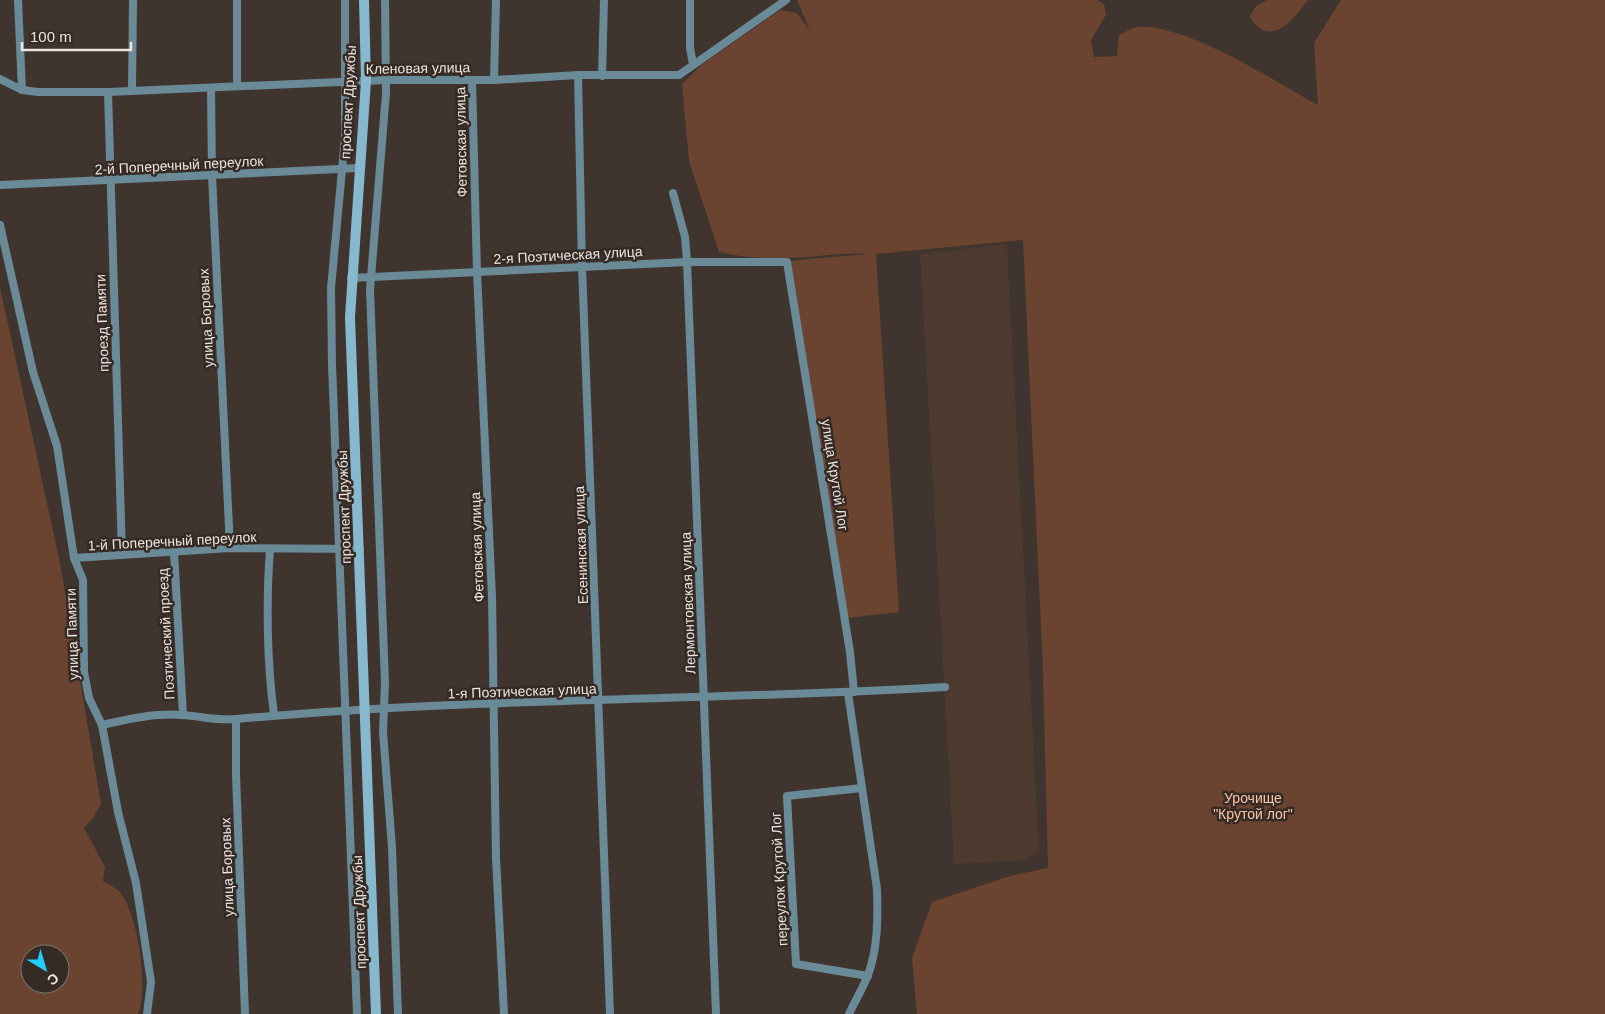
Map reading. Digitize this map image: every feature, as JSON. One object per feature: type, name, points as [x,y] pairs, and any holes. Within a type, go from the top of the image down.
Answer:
[{"type":"main road","name":"проспект Дружбы","points":[[364,0],[366,81],[351,278],[350,317],[376,1014]]},
{"type":"street","points":[[18,0],[22,90]]},
{"type":"street","points":[[132,90],[133,0]]},
{"type":"street","points":[[237,0],[237,86]]},
{"type":"street","points":[[345,0],[346,82],[343,169],[331,288],[332,364],[357,1014]]},
{"type":"street","points":[[385,0],[386,80],[371,277],[385,672],[383,732],[392,847],[398,1014]]},
{"type":"street","points":[[494,80],[496,0]]},
{"type":"street","points":[[602,76],[604,0]]},
{"type":"street","points":[[690,0],[690,48],[693,64]]},
{"type":"street","name":"Кленовая улица","points":[[0,80],[22,90],[38,92],[108,92],[386,80],[494,80],[578,76],[679,75],[693,64],[715,52],[786,0]]},
{"type":"street","name":"Есенинская улица","points":[[578,76],[582,266],[610,1014]]},
{"type":"street","name":"Фетовская улица","points":[[472,80],[477,272],[491,587],[496,858],[504,1014]]},
{"type":"street","name":"улица Боровых","points":[[211,88],[212,176],[230,548]]},
{"type":"street","name":"проезд Памяти","points":[[108,92],[122,554]]},
{"type":"street","name":"2-й Поперечный переулок","points":[[0,185],[359,168]]},
{"type":"street","name":"Лермонтовская улица","points":[[673,193],[685,237],[687,262],[716,1014]]},
{"type":"street","name":"улица Памяти","points":[[0,225],[32,372],[57,446],[74,558],[83,580],[84,672],[89,698],[102,725],[118,812],[136,883],[146,936],[151,982],[147,1014]]},
{"type":"street","name":"2-я Поэтическая улица","points":[[351,278],[687,262],[787,262]]},
{"type":"street","name":"улица Крутой Лог","points":[[787,262],[848,643],[851,692],[862,788],[877,889],[878,912],[873,958],[868,976],[849,1014]]},
{"type":"street","name":"1-й Поперечный переулок","points":[[74,558],[230,548],[270,550],[360,549]]},
{"type":"street","name":"1-й Поперечный переулок","points":[[270,550],[268,574],[271,693],[274,714]]},
{"type":"street","name":"Поэтический проезд","points":[[174,551],[183,715]]},
{"type":"street","name":"1-я Поэтическая улица","points":[[102,725],[161,715],[183,715],[212,720],[274,714],[366,709],[945,687]]},
{"type":"street","name":"улица Боровых","points":[[236,719],[236,775],[244,1014]]},
{"type":"street","name":"переулок Крутой Лог","points":[[862,788],[787,796],[796,964],[868,976]]},
{"type":"shaded area","points":[[1007,244],[1039,851],[1027,860],[954,864],[920,254]]},
{"type":"green space","name":"Урочище \"Крутой лог\"","points":[[797,0],[1097,0],[1104,4],[1106,15],[1091,40],[1094,57],[1117,56],[1119,35],[1130,29],[1137,27],[1157,28],[1180,34],[1204,44],[1254,69],[1318,105],[1314,43],[1341,0],[1605,0],[1605,1014],[917,1014],[912,958],[932,902],[1010,876],[1048,868],[1043,670],[1023,240],[876,254],[899,612],[847,618],[788,261],[867,254],[768,258],[719,252],[689,161],[682,84],[704,63],[780,10],[797,13],[810,31]]},
{"type":"green space","points":[[1268,0],[1308,0],[1296,15],[1281,28],[1266,31],[1258,27],[1250,17],[1257,6]]},
{"type":"green space","points":[[0,287],[60,563],[101,804],[93,818],[84,828],[105,867],[103,881],[119,891],[132,916],[142,969],[141,1002],[138,1014],[0,1014]]}]
